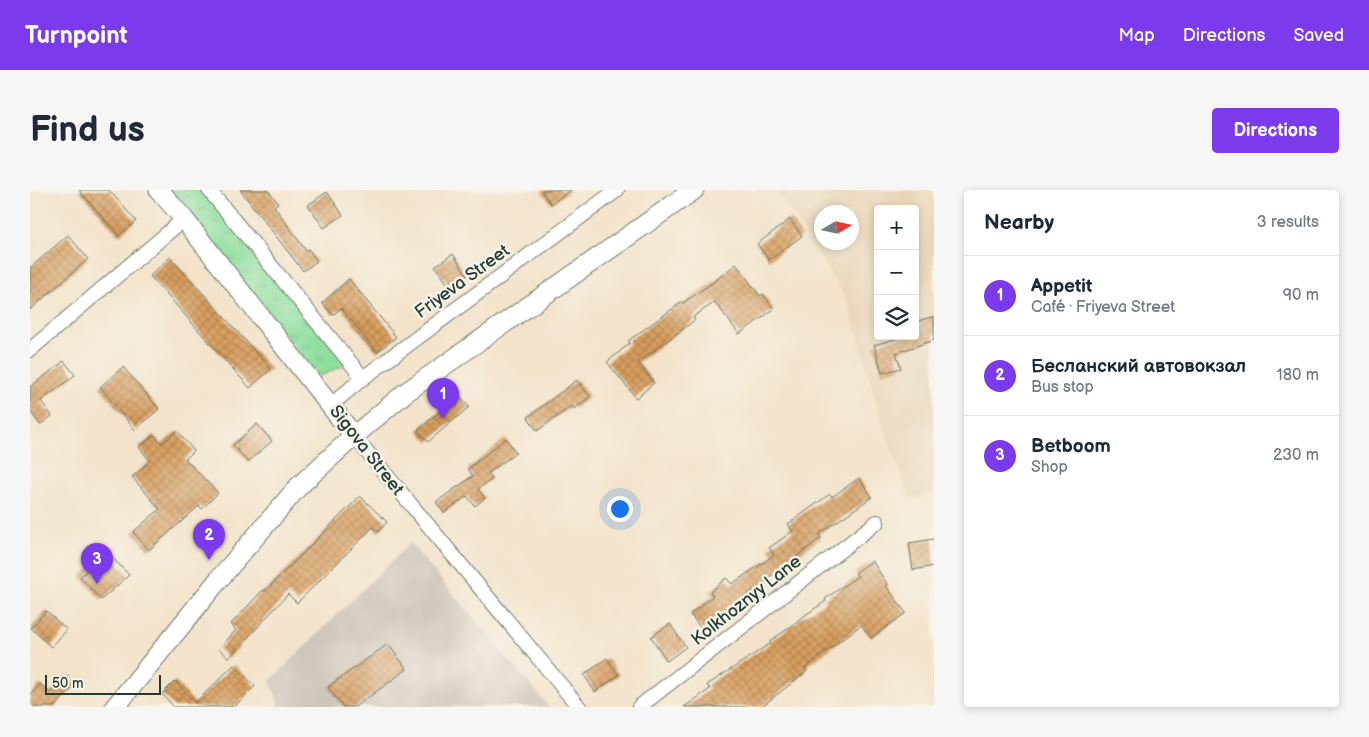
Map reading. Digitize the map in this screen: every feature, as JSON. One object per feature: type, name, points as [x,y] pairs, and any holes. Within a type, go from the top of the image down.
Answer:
[{"type":"main road","name":"Sigova Street","points":[[159,190],[331,404],[354,436]]},
{"type":"main road","points":[[114,707],[220,578],[298,488],[354,436],[405,393],[694,190]]},
{"type":"street","points":[[209,190],[364,378]]},
{"type":"street","name":"Friyeva Street","points":[[331,404],[617,190]]},
{"type":"street","points":[[30,350],[184,219]]},
{"type":"street","name":"Sigova Street","points":[[354,436],[579,707]]},
{"type":"street","name":"Kolkhoznyy Lane","points":[[639,707],[876,522]]},
{"type":"shaded area","points":[[777,190],[934,190],[934,493],[910,499],[881,419],[849,303],[815,250],[859,250],[859,205],[814,205],[814,248]]},
{"type":"shaded area","points":[[410,543],[549,707],[280,707],[270,681]]},
{"type":"green space","points":[[163,190],[203,190],[347,364],[320,376]]},
{"type":"building","points":[[79,190],[109,190],[136,221],[119,236]]},
{"type":"building","points":[[240,190],[268,190],[278,203],[274,206],[306,251],[308,249],[317,261],[303,271]]},
{"type":"building","points":[[541,190],[571,190],[551,204]]},
{"type":"building","points":[[327,192],[343,215],[324,228],[308,205]]},
{"type":"building","points":[[790,219],[802,236],[769,260],[757,244]]},
{"type":"building","points":[[68,235],[88,259],[30,310],[30,268]]},
{"type":"building","points":[[453,254],[467,275],[450,287],[435,266]]},
{"type":"building","points":[[170,257],[271,369],[250,388],[150,276]]},
{"type":"building","points":[[736,264],[760,296],[763,294],[774,309],[739,334],[715,302],[693,317],[695,320],[638,362],[654,383],[636,398],[607,362],[630,343],[628,341],[712,283]]},
{"type":"building","points":[[349,279],[396,337],[377,352],[341,308],[333,315],[322,303]]},
{"type":"building","points":[[934,316],[934,340],[896,353],[901,368],[882,373],[874,345],[892,340],[919,340],[919,321]]},
{"type":"building","points":[[64,361],[75,375],[41,401],[52,416],[40,425],[30,411],[30,387]]},
{"type":"building","points":[[123,367],[159,409],[135,430],[100,387]]},
{"type":"building","points":[[577,380],[590,397],[574,409],[572,406],[537,431],[528,417]]},
{"type":"building","points":[[459,395],[469,407],[428,442],[418,430]]},
{"type":"building","points":[[257,424],[272,441],[248,462],[233,445]]},
{"type":"building","points":[[177,431],[194,451],[185,459],[218,493],[202,509],[199,506],[149,550],[133,532],[160,509],[132,477],[150,461],[139,447],[154,435],[162,444]]},
{"type":"building","points":[[506,438],[516,453],[488,473],[492,479],[478,489],[485,498],[475,506],[467,496],[444,513],[436,502],[473,476],[468,469]]},
{"type":"building","points":[[859,478],[872,497],[819,534],[821,538],[769,577],[770,579],[743,598],[703,631],[690,614],[713,596],[710,592],[726,578],[732,584],[774,555],[769,548],[793,531],[788,524],[830,494],[832,497]]},
{"type":"building","points":[[360,496],[387,522],[378,532],[373,527],[297,603],[288,594],[229,658],[219,649],[236,630],[231,624],[263,590],[265,591]]},
{"type":"building","points":[[934,539],[934,566],[913,570],[909,543]]},
{"type":"building","points":[[107,552],[129,575],[101,600],[80,577]]},
{"type":"building","points":[[872,561],[888,585],[886,586],[906,613],[871,638],[861,625],[805,668],[807,671],[761,707],[684,707],[710,689],[707,685],[771,643],[770,641],[826,601],[825,599],[858,576],[855,573]]},
{"type":"building","points":[[46,611],[67,630],[51,647],[31,628]]},
{"type":"building","points":[[670,624],[686,647],[667,661],[651,637]]},
{"type":"building","points":[[388,644],[407,669],[355,707],[343,707],[328,687]]},
{"type":"building","points":[[607,658],[619,675],[595,692],[584,675]]},
{"type":"building","points":[[234,665],[255,686],[234,707],[174,707],[162,694],[175,681],[195,703]]},
{"type":"building","points":[[68,675],[77,684],[54,707],[30,707],[30,695],[40,684],[50,693]]},
{"type":"place","name":"Appetit","points":[[443,419]]},
{"type":"place","name":"Бесланский автовокзал","points":[[209,560]]},
{"type":"place","name":"Betboom","points":[[97,584]]}]
